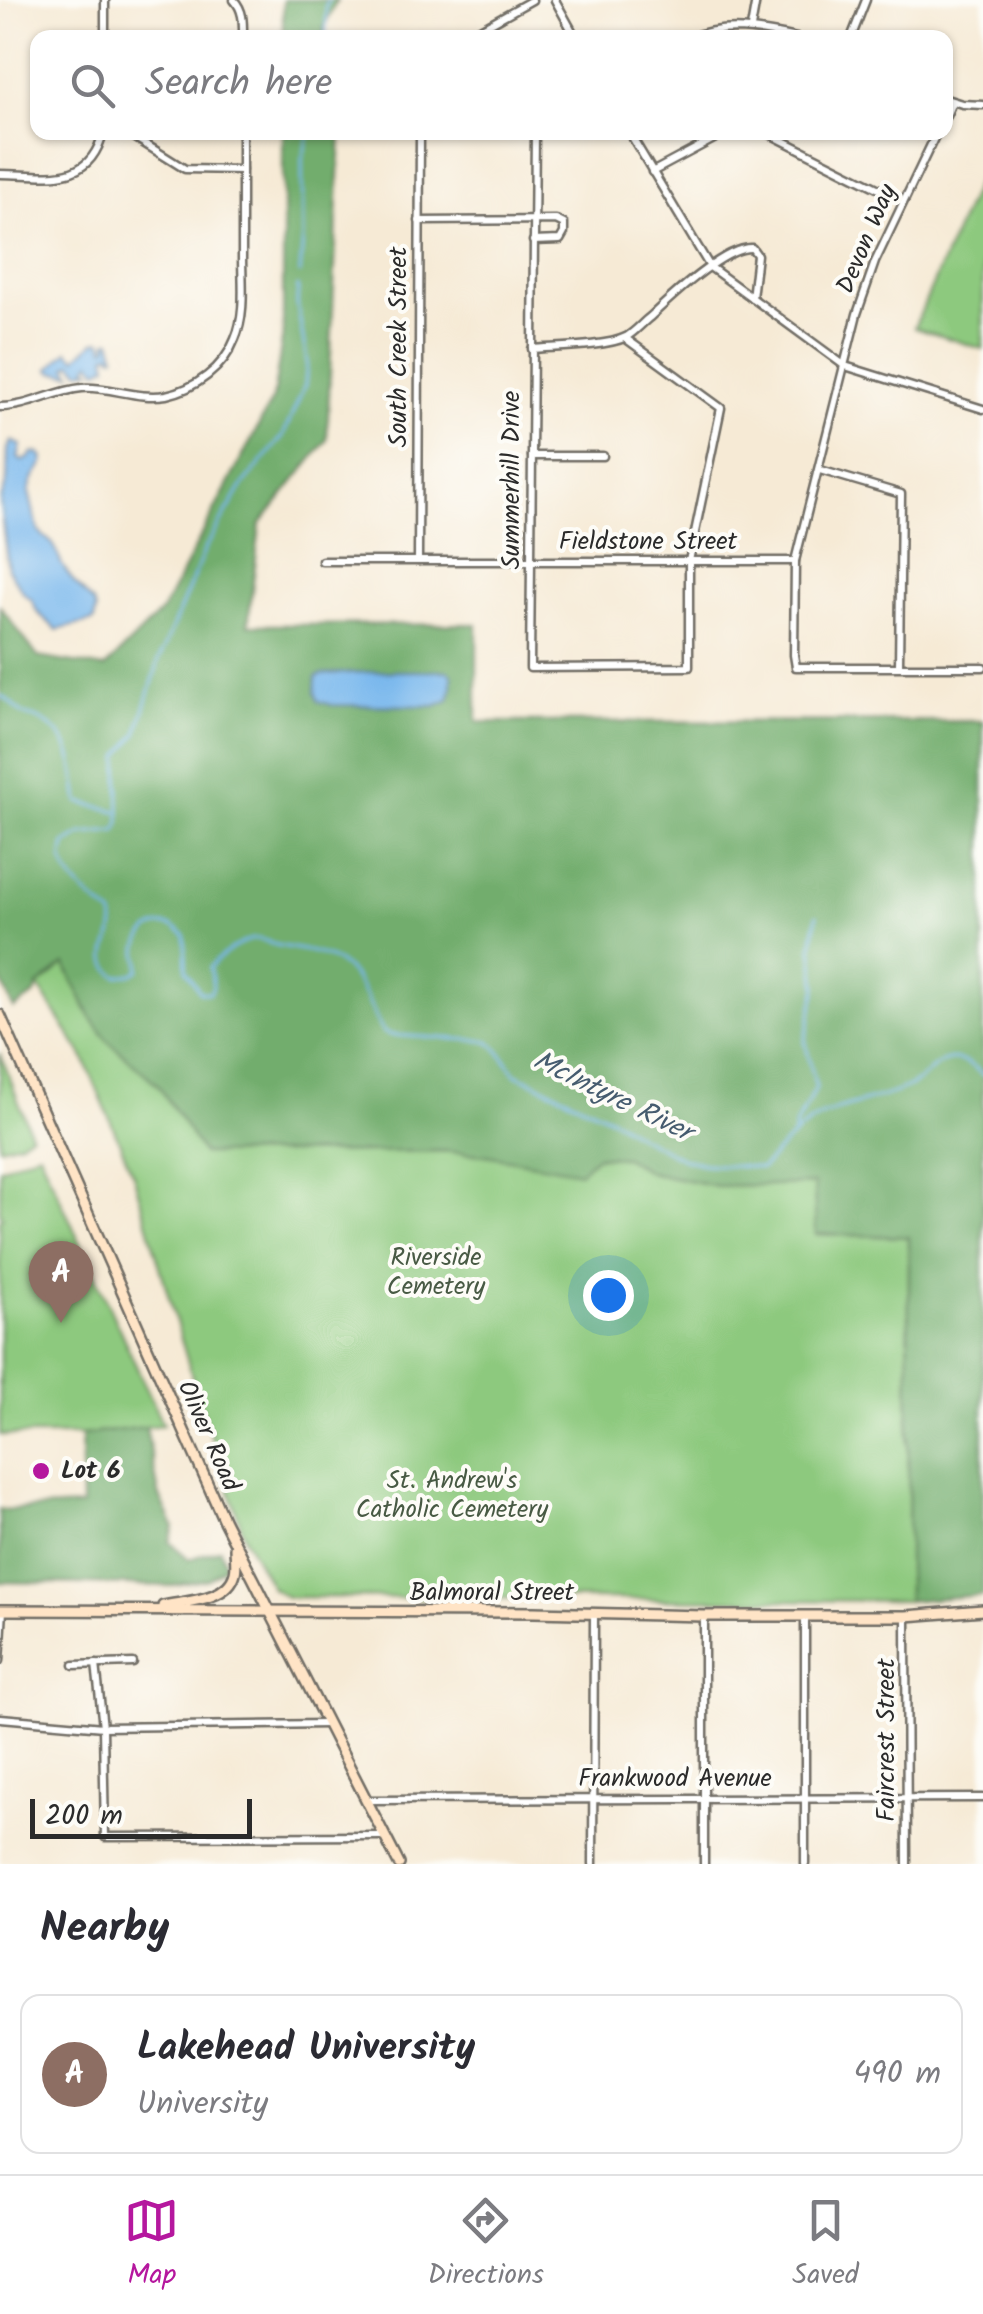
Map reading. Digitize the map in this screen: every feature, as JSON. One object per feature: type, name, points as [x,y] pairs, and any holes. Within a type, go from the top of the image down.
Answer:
[{"type":"main road","name":"Oliver Road","points":[[0,1015],[235,1545],[399,1864]]},
{"type":"main road","points":[[146,1610],[215,1595],[224,1589],[236,1572],[235,1545]]},
{"type":"main road","name":"Balmoral Street","points":[[2,1610],[704,1616],[906,1616],[983,1610]]},
{"type":"street","points":[[105,0],[105,30]]},
{"type":"street","points":[[234,0],[241,10],[243,30]]},
{"type":"street","points":[[478,30],[532,0]]},
{"type":"street","points":[[556,0],[572,30]]},
{"type":"street","points":[[751,28],[756,0]]},
{"type":"street","points":[[854,30],[866,0]]},
{"type":"street","points":[[726,30],[760,30]]},
{"type":"street","points":[[953,101],[983,105]]},
{"type":"street","points":[[0,174],[79,172],[94,156],[100,140]]},
{"type":"street","points":[[139,140],[185,169],[242,170]]},
{"type":"street","points":[[0,408],[25,405],[78,388],[167,394],[197,383],[220,363],[234,344],[242,312],[242,140]]},
{"type":"street","name":"South Creek Street","points":[[418,561],[420,140]]},
{"type":"street","name":"Summerhill Drive","points":[[535,140],[530,668],[689,667],[689,562]]},
{"type":"street","points":[[634,140],[710,266],[845,366],[983,409]]},
{"type":"street","points":[[652,172],[712,140]]},
{"type":"street","points":[[782,140],[903,201]]},
{"type":"street","name":"Devon Way","points":[[900,666],[796,666],[795,561],[857,314],[874,262],[933,140]]},
{"type":"street","points":[[419,221],[562,222],[560,240],[533,241]]},
{"type":"street","points":[[532,349],[625,338],[710,266],[744,248],[756,252],[752,298]]},
{"type":"street","points":[[625,338],[721,408],[689,562]]},
{"type":"street","points":[[532,456],[603,456]]},
{"type":"street","points":[[820,470],[901,494],[900,666],[983,666]]},
{"type":"street","name":"Fieldstone Street","points":[[322,562],[795,561]]},
{"type":"street","points":[[0,1661],[2,1610]]},
{"type":"street","points":[[594,1613],[594,1864]]},
{"type":"street","points":[[805,1615],[805,1864]]},
{"type":"street","points":[[704,1616],[704,1864]]},
{"type":"street","name":"Faircrest Street","points":[[906,1616],[907,1864]]},
{"type":"street","points":[[74,1664],[133,1663]]},
{"type":"street","points":[[96,1664],[103,1726],[105,1837],[386,1836]]},
{"type":"street","points":[[1,1718],[103,1726],[327,1724]]},
{"type":"street","name":"Frankwood Avenue","points":[[367,1800],[983,1798]]},
{"type":"green space","points":[[283,0],[337,0],[324,30],[283,30]]},
{"type":"green space","points":[[283,140],[341,140],[327,440],[260,525],[248,625],[477,624],[477,722],[983,721],[983,1595],[908,1601],[909,1237],[816,1234],[814,1184],[717,1186],[649,1172],[625,1157],[597,1156],[580,1172],[443,1151],[203,1154],[159,1086],[108,1041],[90,1016],[65,964],[38,986],[35,995],[13,1009],[0,977],[0,606],[38,657],[105,668],[162,611],[273,398],[283,333]]},
{"type":"green space","points":[[983,168],[983,349],[914,328]]},
{"type":"green space","name":"Riverside Cemetery","points":[[64,963],[90,1016],[108,1041],[159,1086],[203,1154],[443,1151],[625,1157],[649,1172],[717,1186],[815,1184],[816,1234],[909,1237],[908,1601],[287,1597],[272,1588],[246,1541],[197,1394],[133,1174],[83,1056],[38,986]]},
{"type":"green space","points":[[0,1053],[31,1134],[20,1142],[0,1147]]},
{"type":"green space","points":[[39,1152],[163,1425],[81,1435],[0,1435],[0,1168]]},
{"type":"green space","points":[[146,1427],[159,1494],[174,1527],[170,1542],[189,1559],[220,1549],[226,1566],[209,1579],[170,1586],[0,1582],[0,1510],[82,1506],[81,1435]]},
{"type":"water","points":[[101,340],[105,348],[111,340],[116,356],[106,355],[108,365],[99,370],[91,362],[87,367],[91,370],[80,371],[72,363],[67,367],[72,374],[49,369],[68,351],[76,358]]},
{"type":"water","points":[[11,441],[21,445],[18,458],[22,461],[32,453],[43,458],[29,492],[39,532],[53,544],[62,565],[94,604],[94,621],[57,630],[37,612],[8,569],[0,502],[7,481]]},
{"type":"water","points":[[448,671],[452,674],[449,700],[435,706],[332,705],[318,701],[315,692],[316,677],[323,674]]},
{"type":"waterway","points":[[326,30],[329,0]]},
{"type":"waterway","points":[[300,273],[302,159],[308,140]]},
{"type":"waterway","name":"McIntyre River","points":[[298,286],[307,362],[305,385],[283,436],[241,488],[205,549],[159,660],[137,734],[119,757],[120,822],[116,831],[82,834],[65,844],[63,860],[70,876],[113,916],[113,933],[106,955],[110,969],[117,976],[139,970],[141,940],[150,930],[163,925],[185,935],[186,970],[200,992],[210,993],[213,987],[210,967],[249,940],[324,955],[353,975],[383,1032],[489,1041],[516,1074],[613,1119],[681,1158],[703,1164],[762,1168],[818,1117],[900,1090],[948,1060],[963,1061],[983,1075]]},
{"type":"waterway","name":"McIntyre River","points":[[0,696],[60,735],[70,754],[79,802],[117,811]]},
{"type":"waterway","points":[[794,1134],[816,1088],[805,1041],[817,987],[812,948],[817,915]]},
{"type":"place","name":"Lakehead University","points":[[61,1323]]},
{"type":"place","name":"Lot 6","points":[[41,1471]]},
{"type":"park label","name":"St. Andrew's Catholic Cemetery","points":[[452,1496]]}]
